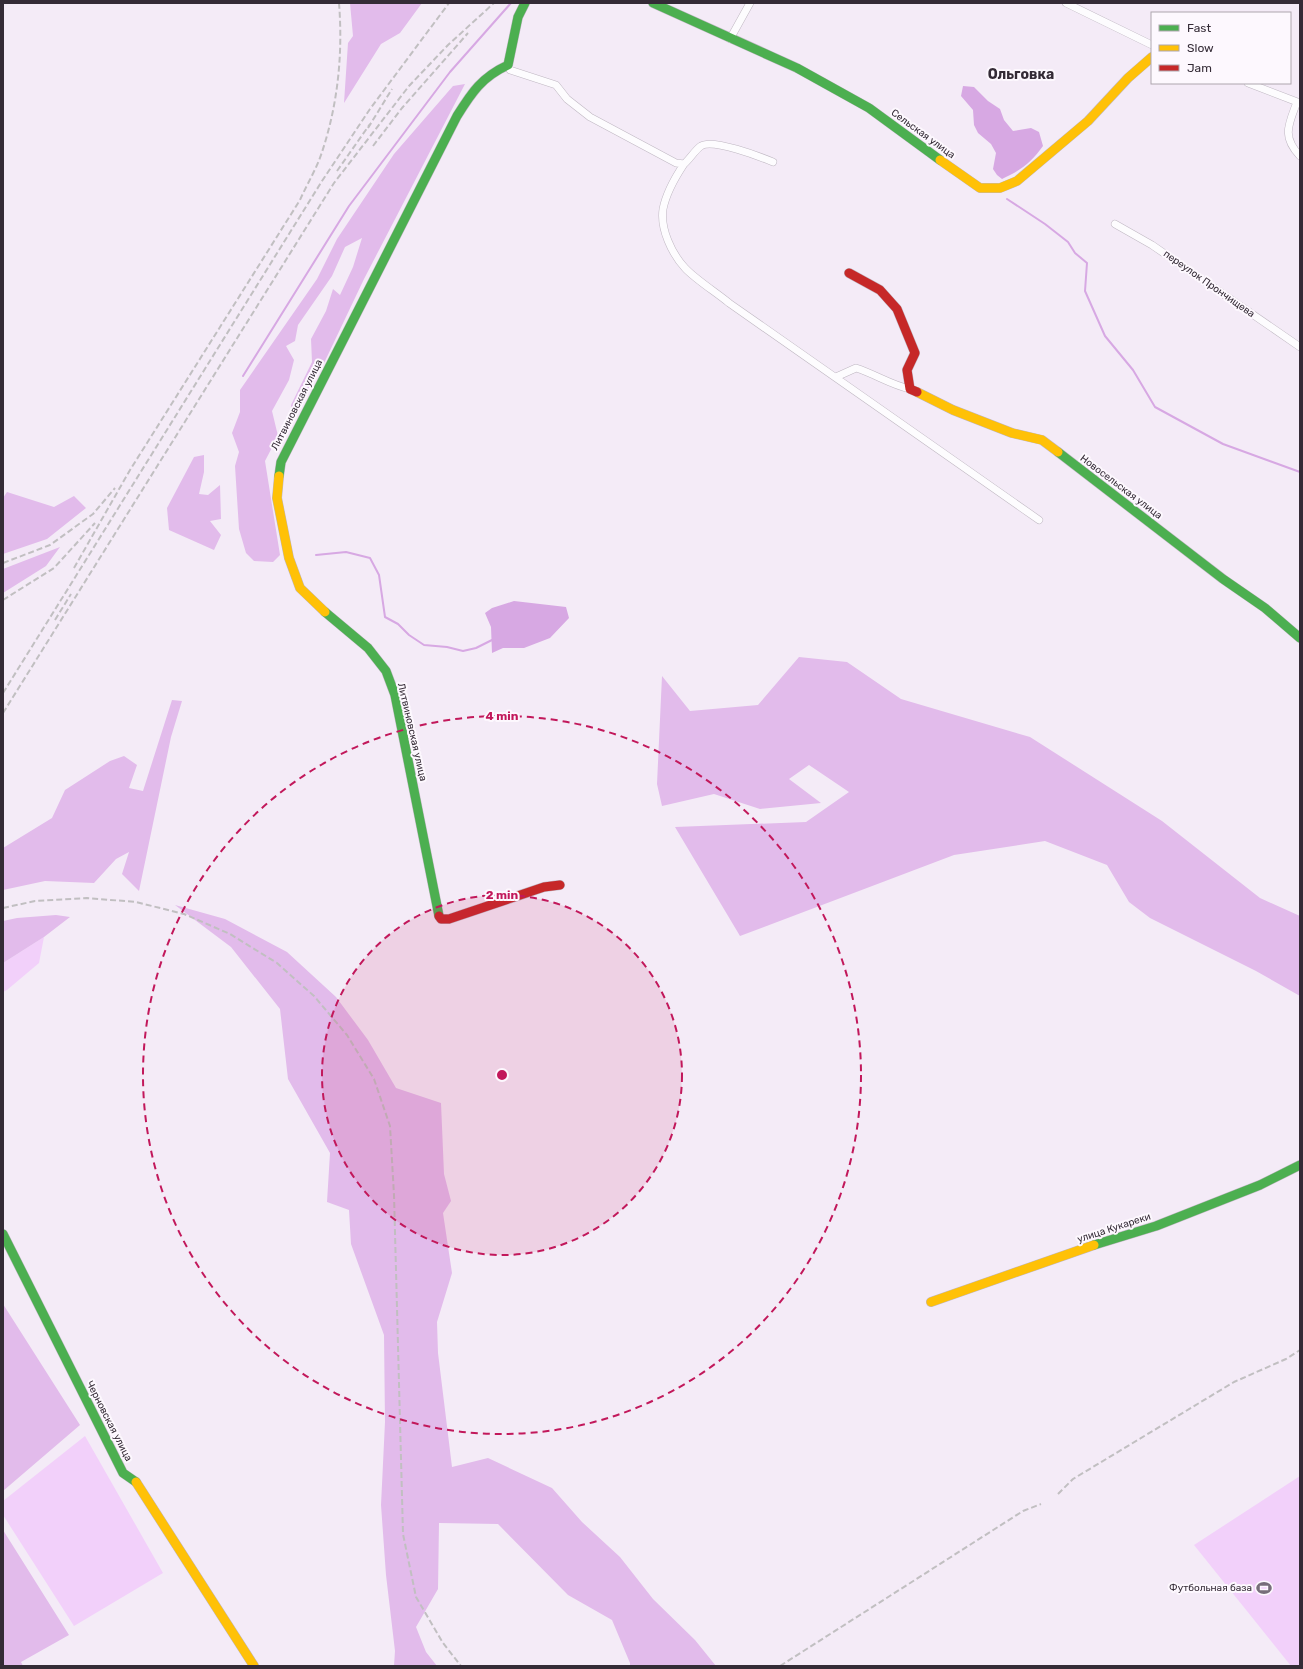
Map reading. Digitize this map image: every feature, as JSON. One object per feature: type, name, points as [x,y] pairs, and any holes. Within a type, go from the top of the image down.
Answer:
[{"type":"street","points":[[525,3],[518,17],[508,65],[510,70],[556,85],[567,99],[590,117],[676,162],[684,164]]},
{"type":"street","name":"Сельская улица","points":[[653,3],[730,40],[797,68],[869,108],[980,188],[1000,188],[1017,181],[1088,121],[1128,78],[1151,58]]},
{"type":"street","points":[[730,40],[750,3]]},
{"type":"street","points":[[1066,3],[1151,45]]},
{"type":"street","name":"Литвиновская улица","points":[[508,65],[492,72],[476,86],[457,116],[281,462],[277,498],[289,558],[300,588],[321,609],[368,648],[386,671],[395,695],[438,914],[441,919],[449,919],[544,887],[560,885]]},
{"type":"street","points":[[1251,84],[1298,102],[1288,127],[1288,138],[1300,156]]},
{"type":"street","points":[[773,162],[749,152],[708,143],[701,145],[684,164],[675,178],[663,209],[663,223],[670,247],[686,269],[729,303],[1039,520]]},
{"type":"street","name":"переулок Прончищева","points":[[1115,224],[1158,249],[1300,347]]},
{"type":"street","points":[[849,273],[880,290],[897,310],[915,353],[907,370],[910,389]]},
{"type":"street","name":"Новосельская улица","points":[[836,378],[856,368],[873,374],[897,386],[910,389],[952,410],[982,422],[1012,433],[1042,440],[1223,579],[1265,608],[1300,638]]},
{"type":"street","name":"улица Кукареки","points":[[931,1302],[1118,1237],[1156,1226],[1260,1185],[1300,1165]]},
{"type":"street","name":"Черновская улица","points":[[3,1234],[123,1473],[137,1483],[254,1666]]},
{"type":"shaded area","points":[[350,3],[422,3],[400,33],[381,44],[344,103],[348,43],[353,36]]},
{"type":"shaded area","points":[[465,84],[364,279],[325,361],[291,418],[291,405],[312,362],[311,339],[326,311],[333,289],[340,295],[353,267],[362,238],[345,247],[332,276],[298,325],[295,341],[286,346],[294,360],[289,380],[272,411],[278,436],[265,461],[280,555],[273,562],[254,561],[246,553],[239,529],[235,466],[239,452],[232,433],[240,412],[240,390],[317,279],[337,239],[394,154],[453,86]]},
{"type":"shaded area","points":[[963,86],[974,87],[988,101],[1000,109],[1004,120],[1013,131],[1031,128],[1039,132],[1043,146],[1025,166],[1002,179],[997,175],[993,169],[996,153],[991,144],[978,133],[974,125],[973,110],[961,96]]},
{"type":"shaded area","points":[[204,455],[204,472],[199,494],[208,495],[220,485],[221,519],[210,521],[221,535],[214,550],[169,530],[167,508],[194,457]]},
{"type":"shaded area","points":[[7,492],[54,507],[74,496],[86,508],[47,539],[3,554],[3,498]]},
{"type":"shaded area","points":[[60,547],[46,566],[3,593],[3,569]]},
{"type":"shaded area","points":[[514,601],[566,607],[569,618],[550,638],[524,648],[503,648],[492,653],[491,627],[485,613],[492,608]]},
{"type":"shaded area","points":[[799,657],[847,662],[901,699],[1030,737],[1162,821],[1260,898],[1300,916],[1300,996],[1256,971],[1150,918],[1129,902],[1107,865],[1045,841],[954,855],[740,936],[675,827],[806,822],[849,792],[809,765],[789,779],[821,803],[760,809],[714,794],[662,806],[657,784],[662,676],[690,711],[758,705]]},
{"type":"shaded area","points":[[172,700],[182,701],[171,737],[139,891],[122,874],[129,852],[116,859],[94,883],[45,881],[3,890],[3,848],[52,818],[65,790],[110,761],[124,756],[137,765],[129,788],[143,791]]},
{"type":"shaded area","points":[[175,905],[225,919],[287,952],[336,997],[368,1040],[396,1088],[441,1103],[444,1174],[451,1201],[443,1213],[452,1273],[437,1322],[438,1353],[452,1467],[488,1458],[552,1488],[582,1522],[620,1557],[653,1599],[695,1640],[716,1666],[630,1666],[612,1620],[568,1595],[498,1524],[439,1523],[438,1589],[416,1627],[426,1652],[437,1666],[394,1666],[395,1651],[386,1575],[381,1505],[385,1422],[384,1335],[351,1244],[349,1210],[327,1202],[330,1153],[288,1079],[280,1009],[231,947]]},
{"type":"shaded area","points":[[56,915],[70,917],[44,937],[3,963],[3,921],[17,918]]},
{"type":"shaded area","points":[[44,937],[39,963],[3,992],[3,963]]},
{"type":"shaded area","points":[[3,1304],[80,1425],[3,1491]]},
{"type":"shaded area","points":[[85,1436],[163,1573],[74,1626],[3,1515],[3,1501]]},
{"type":"shaded area","name":"Футбольная база","points":[[1300,1476],[1300,1666],[1291,1666],[1194,1545]]},
{"type":"shaded area","points":[[3,1530],[69,1635],[21,1662],[23,1666],[3,1666]]},
{"type":"waterway","points":[[243,376],[349,206],[450,72],[511,3]]},
{"type":"waterway","points":[[1007,199],[1045,224],[1068,242],[1075,253],[1087,263],[1085,291],[1105,336],[1133,370],[1155,407],[1223,444],[1300,472]]},
{"type":"waterway","points":[[316,555],[346,552],[370,558],[379,575],[385,617],[398,624],[409,635],[424,645],[447,647],[463,651],[476,648],[492,640]]},
{"type":"railway","points":[[74,568],[130,470],[300,200],[315,170],[332,116],[338,78],[340,59],[339,3]]},
{"type":"railway","points":[[3,693],[322,181],[370,109],[449,3]]},
{"type":"railway","points":[[3,713],[334,183],[409,86],[448,45],[494,3]]},
{"type":"railway","points":[[373,146],[402,108],[468,33]]},
{"type":"railway","points":[[368,128],[392,89]]},
{"type":"railway","points":[[337,171],[370,124]]},
{"type":"railway","points":[[3,563],[50,545],[93,514],[115,488]]},
{"type":"railway","points":[[3,600],[54,568],[95,523]]},
{"type":"railway","points":[[55,620],[71,594]]},
{"type":"railway","points":[[3,908],[35,901],[87,898],[136,902],[184,914],[230,934],[277,963],[314,996],[347,1035],[374,1079],[390,1126],[394,1195],[403,1534],[416,1597],[443,1643],[461,1666]]},
{"type":"railway","points":[[1058,1494],[1073,1479],[1234,1382],[1286,1359],[1300,1350]]},
{"type":"railway","points":[[780,1666],[1023,1511],[1041,1504]]},
{"type":"traffic: fast","points":[[279,476],[281,462],[457,116],[478,86],[491,75],[508,65],[518,17],[525,3]]},
{"type":"traffic: fast","points":[[653,3],[797,68],[869,108],[940,160]]},
{"type":"traffic: fast","points":[[1058,452],[1223,579],[1265,608],[1300,638]]},
{"type":"traffic: fast","points":[[325,612],[368,648],[386,671],[395,695],[439,916]]},
{"type":"traffic: fast","points":[[1094,1245],[1156,1226],[1260,1185],[1300,1165]]},
{"type":"traffic: fast","points":[[3,1234],[123,1473],[136,1482]]},
{"type":"traffic: slow","points":[[940,160],[980,188],[1000,188],[1017,181],[1088,121],[1128,78],[1151,58]]},
{"type":"traffic: slow","points":[[917,392],[953,410],[1012,433],[1042,440],[1058,452]]},
{"type":"traffic: slow","points":[[279,476],[277,498],[289,558],[300,588],[325,612]]},
{"type":"traffic: slow","points":[[931,1302],[1094,1245]]},
{"type":"traffic: slow","points":[[136,1482],[254,1666]]},
{"type":"traffic: jam","points":[[849,273],[880,290],[897,309],[915,353],[907,370],[910,389],[917,392]]},
{"type":"traffic: jam","points":[[439,916],[441,919],[449,919],[544,887],[560,885]]},
{"type":"place","name":"Футбольная база","points":[[1264,1588]]},
{"type":"district","name":"Ольговка","points":[[1021,74]]}]
